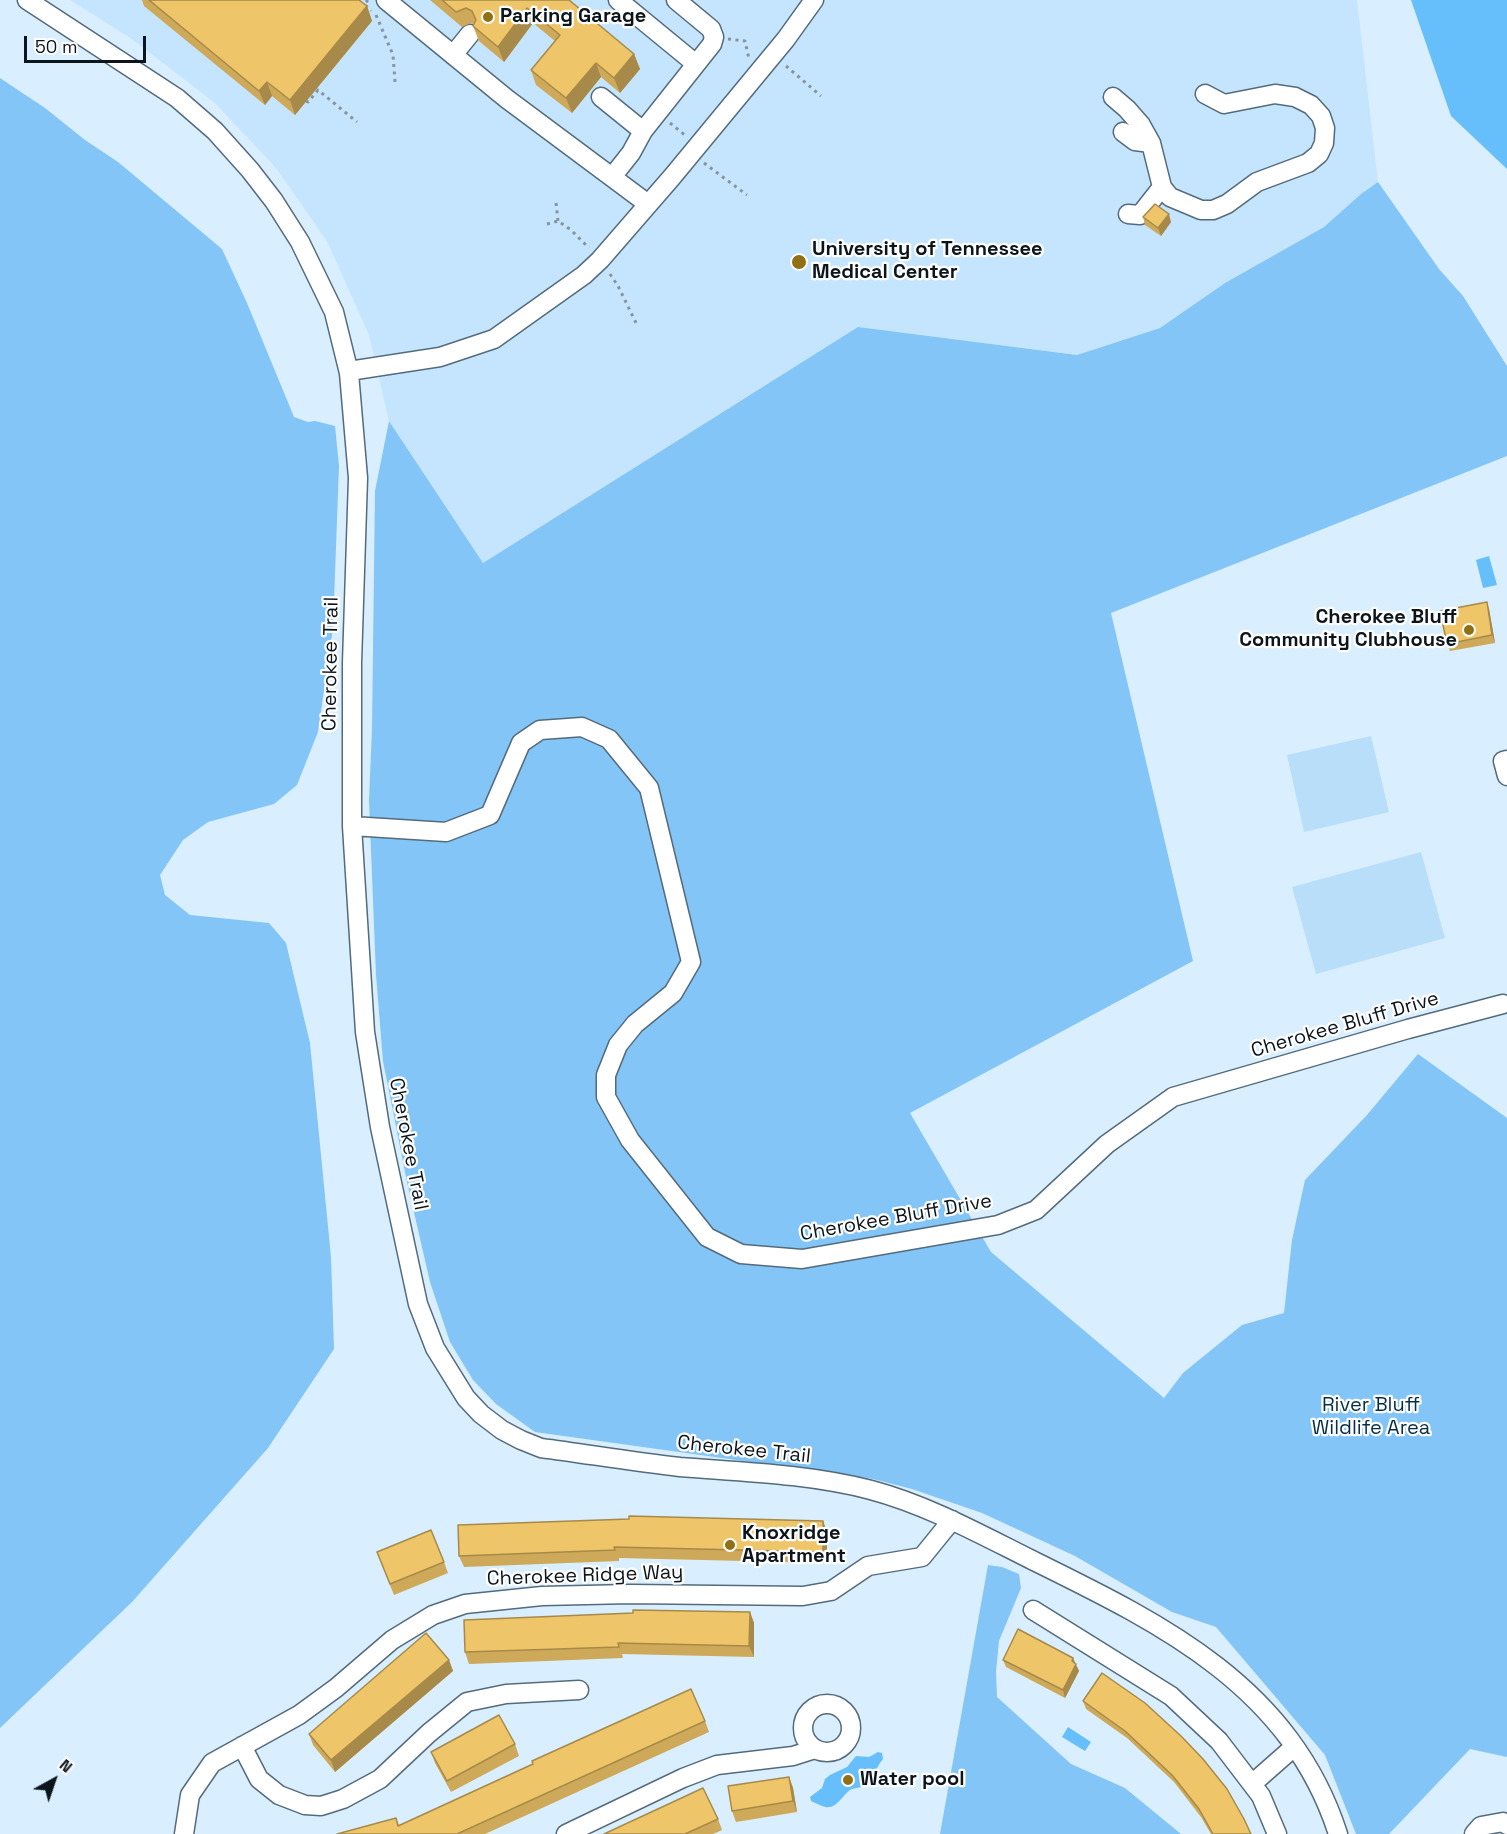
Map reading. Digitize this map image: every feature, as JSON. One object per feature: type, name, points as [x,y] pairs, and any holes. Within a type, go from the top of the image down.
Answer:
[{"type":"street","name":"Cherokee Trail","points":[[27,0],[177,98],[215,131],[274,201],[300,242],[334,312],[349,371],[358,478],[352,663],[352,826],[365,1032],[380,1127],[418,1304],[435,1348],[466,1398],[481,1414],[502,1430],[541,1448],[676,1466],[823,1480],[870,1490],[916,1504],[952,1520],[1126,1608],[1186,1643],[1219,1666],[1268,1713],[1294,1746],[1315,1778],[1331,1812],[1338,1834]]},
{"type":"street","points":[[387,0],[507,99],[648,204]]},
{"type":"street","points":[[618,0],[696,64]]},
{"type":"street","points":[[608,174],[621,148],[643,131],[712,44],[714,37],[711,29],[676,0]]},
{"type":"street","points":[[349,371],[440,357],[494,339],[584,275],[600,260],[648,204],[786,39],[814,0]]},
{"type":"street","points":[[453,55],[470,34]]},
{"type":"street","points":[[1113,97],[1141,125],[1150,143],[1162,187],[1170,197],[1201,210],[1213,210],[1227,204],[1257,182],[1308,163],[1319,154],[1324,143],[1325,128],[1321,116],[1311,105],[1295,97],[1275,94],[1224,104],[1205,94]]},
{"type":"street","points":[[601,97],[643,131]]},
{"type":"street","points":[[1123,132],[1135,141],[1150,143]]},
{"type":"street","points":[[1128,214],[1140,215],[1162,187]]},
{"type":"street","name":"Cherokee Bluff Drive","points":[[352,826],[446,832],[490,815],[522,743],[540,730],[582,727],[609,739],[649,788],[691,962],[673,993],[635,1024],[618,1045],[606,1075],[606,1097],[630,1140],[707,1237],[741,1254],[802,1259],[998,1225],[1036,1210],[1107,1144],[1173,1097],[1506,1002]]},
{"type":"street","points":[[1507,760],[1503,761],[1507,776]]},
{"type":"street","name":"Cherokee Ridge Way","points":[[184,1834],[190,1795],[212,1763],[308,1708],[336,1688],[392,1640],[433,1615],[465,1604],[553,1596],[642,1594],[803,1596],[831,1591],[868,1566],[922,1557],[952,1520]]},
{"type":"street","points":[[1033,1610],[1171,1696],[1219,1741],[1261,1796],[1277,1834]]},
{"type":"street","points":[[242,1746],[260,1779],[279,1795],[305,1805],[321,1806],[343,1799],[380,1779],[429,1733],[467,1702],[506,1695],[579,1690]]},
{"type":"street","points":[[1252,1784],[1294,1746]]},
{"type":"street","points":[[566,1834],[683,1778],[717,1765],[793,1756],[815,1749]]},
{"type":"street","points":[[1474,1834],[1481,1826],[1503,1822],[1507,1825]]},
{"type":"path","points":[[368,0],[364,4],[378,17],[393,55],[395,82]]},
{"type":"path","points":[[736,40],[745,41]]},
{"type":"path","points":[[781,62],[821,96]]},
{"type":"path","points":[[306,101],[308,102],[318,90],[357,122]]},
{"type":"path","points":[[556,203],[558,221]]},
{"type":"shaded area","name":"University of Tennessee Medical Center","points":[[70,0],[1357,0],[1378,182],[1324,227],[1225,283],[1160,328],[1077,355],[858,327],[483,563],[389,421],[369,335],[327,241],[276,168],[214,102],[129,37]]},
{"type":"shaded area","points":[[1411,0],[1507,0],[1507,169],[1451,116]]},
{"type":"shaded area","points":[[1489,556],[1497,585],[1483,588],[1476,560]]},
{"type":"shaded area","points":[[1371,736],[1389,812],[1304,832],[1287,755]]},
{"type":"shaded area","points":[[1421,852],[1445,938],[1316,974],[1292,887]]},
{"type":"shaded area","points":[[1068,1727],[1091,1742],[1085,1751],[1062,1737]]},
{"type":"shaded area","name":"Water pool","points":[[878,1752],[882,1753],[883,1759],[870,1781],[864,1786],[850,1790],[831,1807],[811,1801],[810,1797],[822,1788],[825,1779],[830,1775],[847,1767],[856,1756],[869,1757]]},
{"type":"green space","points":[[0,78],[118,162],[222,249],[294,417],[308,422],[315,421],[335,426],[339,466],[333,628],[318,732],[297,785],[274,804],[208,822],[183,840],[160,875],[165,895],[190,915],[269,923],[286,943],[310,1043],[331,1257],[334,1349],[268,1448],[132,1602],[0,1728]]},
{"type":"green space","name":"River Bluff Wildlife Area","points":[[1378,182],[1439,269],[1463,296],[1507,366],[1507,456],[1111,613],[1193,961],[910,1113],[991,1252],[1164,1398],[1183,1373],[1242,1325],[1284,1313],[1292,1240],[1305,1180],[1367,1115],[1418,1054],[1507,1118],[1507,1757],[1470,1749],[1389,1834],[1356,1834],[1325,1755],[1216,1627],[1172,1612],[1075,1556],[982,1513],[912,1489],[873,1479],[535,1432],[496,1404],[473,1380],[450,1342],[430,1282],[383,1061],[376,975],[369,800],[375,491],[389,421],[483,563],[858,327],[1077,355],[1160,328],[1225,283],[1324,227]]},
{"type":"green space","points":[[988,1565],[1002,1567],[1019,1574],[1021,1588],[999,1641],[996,1672],[997,1697],[1071,1764],[1125,1788],[1181,1834],[940,1834]]},
{"type":"building","points":[[149,0],[359,0],[367,6],[290,100],[267,82],[259,91]]},
{"type":"building","points":[[442,0],[569,0],[634,54],[614,78],[596,63],[566,98],[531,70],[560,35],[527,8],[498,47],[473,26],[476,20],[472,11],[466,8],[456,12]]},
{"type":"building","points":[[1155,204],[1169,214],[1158,228],[1143,217]]},
{"type":"building","name":"Cherokee Bluff Community Clubhouse","points":[[1487,602],[1492,635],[1447,644],[1440,611]]},
{"type":"building","points":[[629,1516],[823,1521],[823,1552],[614,1547],[615,1550],[459,1556],[458,1525],[629,1519]]},
{"type":"building","points":[[431,1530],[444,1562],[390,1584],[377,1552]]},
{"type":"building","points":[[633,1610],[750,1612],[749,1646],[618,1643],[619,1647],[465,1652],[464,1620],[633,1613]]},
{"type":"building","points":[[1018,1629],[1073,1658],[1072,1661],[1076,1664],[1063,1690],[1003,1660]]},
{"type":"building","points":[[426,1633],[449,1660],[331,1760],[309,1734]]},
{"type":"building","points":[[1102,1673],[1145,1703],[1203,1759],[1227,1789],[1251,1834],[1213,1834],[1199,1809],[1172,1775],[1125,1731],[1083,1701]]},
{"type":"building","points":[[691,1689],[705,1721],[457,1834],[337,1834],[396,1818],[398,1826],[533,1764],[532,1761]]},
{"type":"building","points":[[499,1715],[515,1744],[447,1781],[431,1752]]},
{"type":"building","points":[[789,1777],[793,1801],[732,1811],[728,1786]]},
{"type":"building","points":[[703,1788],[718,1819],[685,1834],[604,1834]]},
{"type":"place","name":"Parking Garage","points":[[488,17]]},
{"type":"place","name":"University of Tennessee Medical Center","points":[[799,262]]},
{"type":"place","name":"Cherokee Bluff Community Clubhouse","points":[[1469,630]]},
{"type":"place","name":"Knoxridge Apartment","points":[[730,1545]]},
{"type":"place","name":"Water pool","points":[[848,1780]]}]
